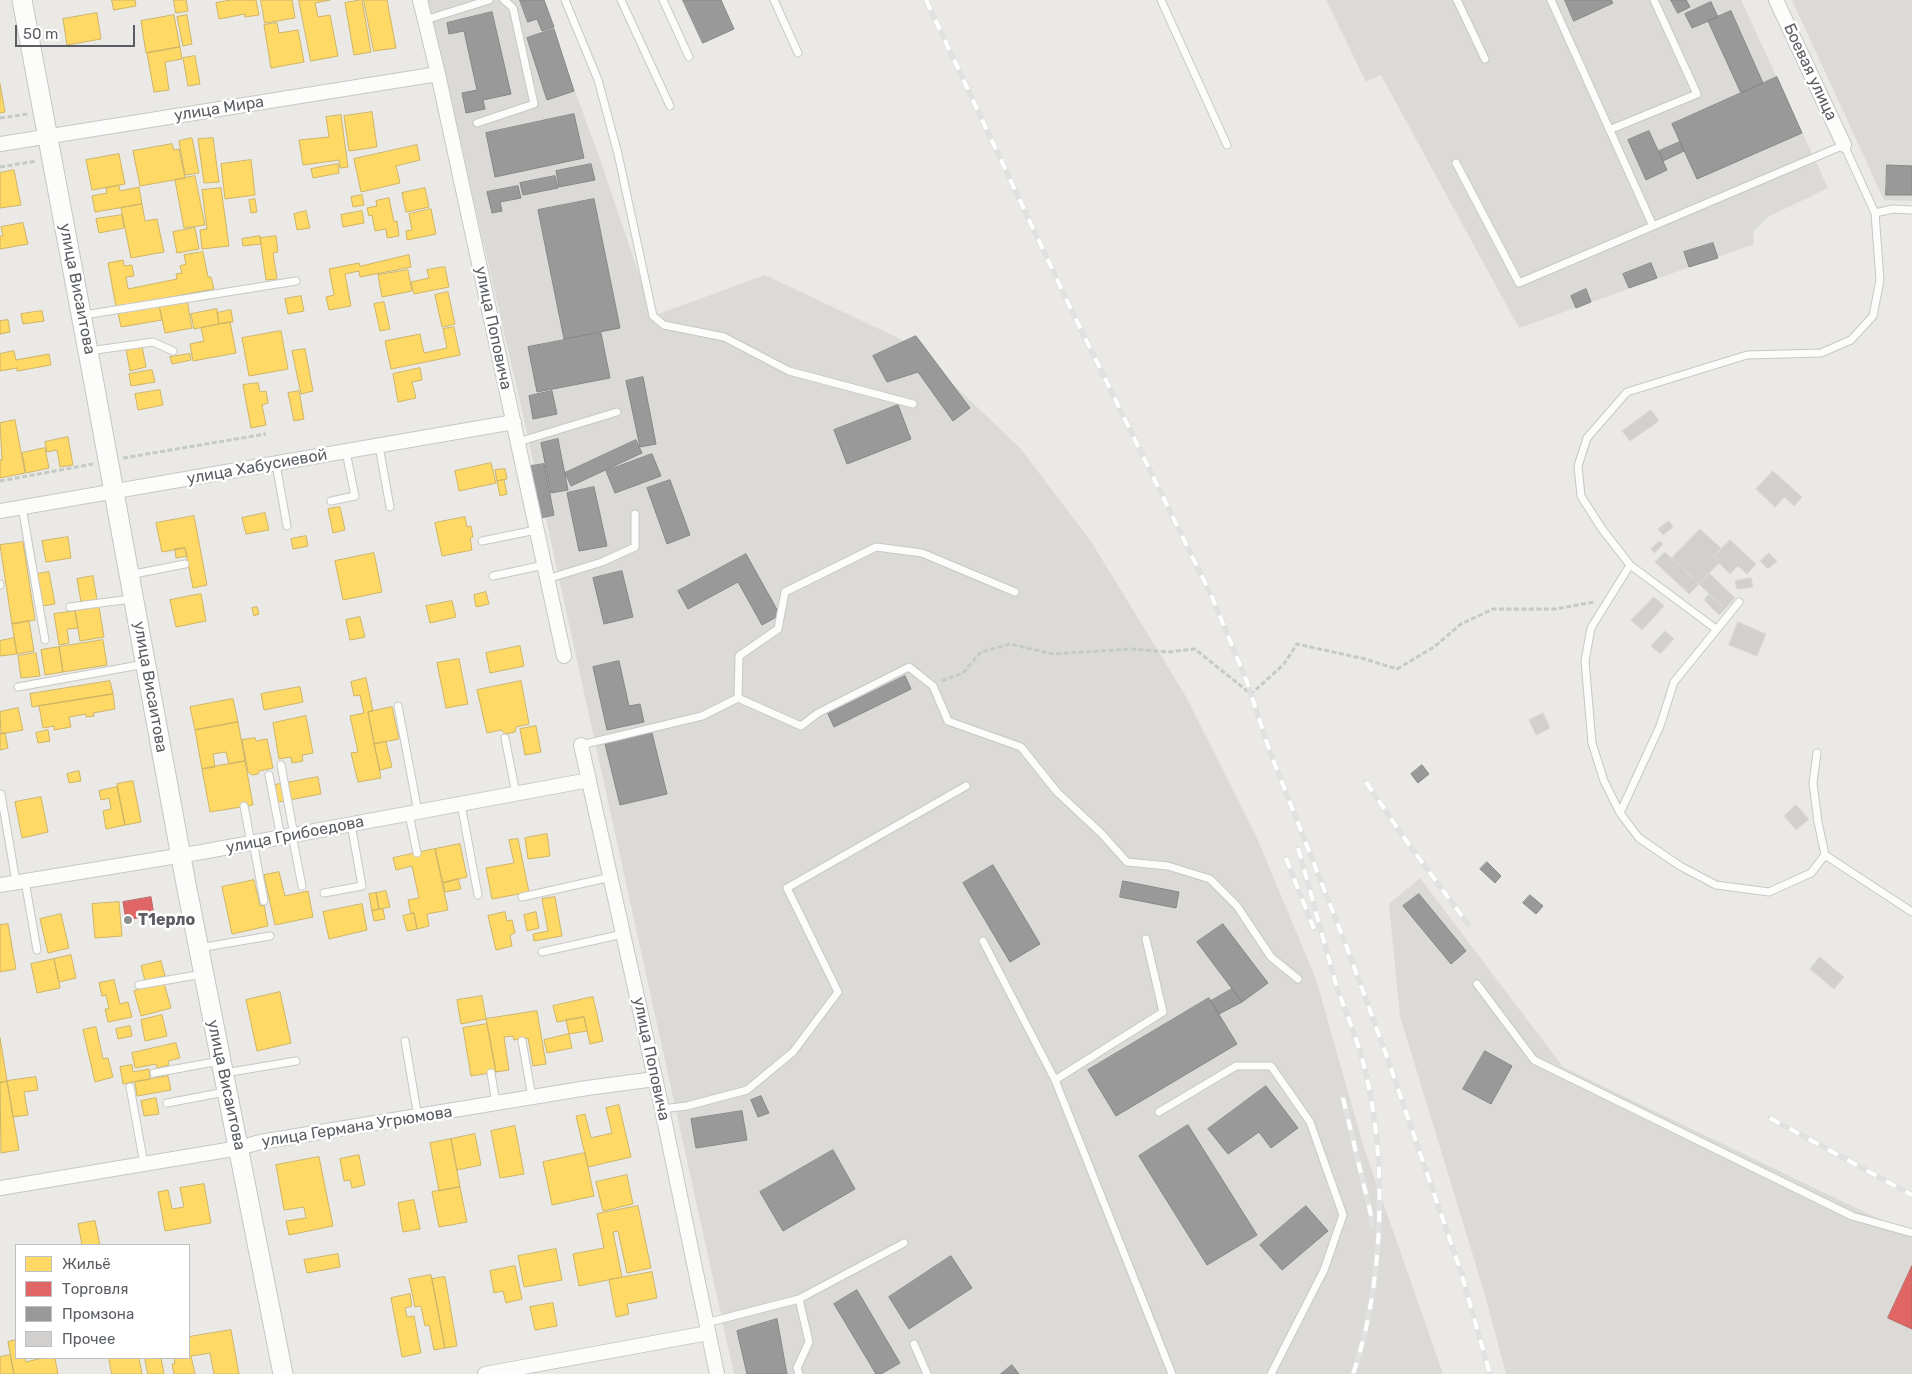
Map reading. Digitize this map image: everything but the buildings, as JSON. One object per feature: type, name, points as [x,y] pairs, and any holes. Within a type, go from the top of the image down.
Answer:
[{"type":"main road","name":"улица Висаитова","points":[[22,0],[89,351],[198,948],[283,1374]]},
{"type":"street","name":"улица Поповича","points":[[420,0],[438,74],[564,656]]},
{"type":"street","name":"Боевая улица","points":[[1776,0],[1844,145]]},
{"type":"street","name":"улица Мира","points":[[0,144],[438,74]]},
{"type":"street","name":"улица Хабусиевой","points":[[0,511],[514,422]]},
{"type":"street","name":"улица Поповича","points":[[582,744],[662,1109],[717,1374]]},
{"type":"street","name":"улица Грибоедова","points":[[0,885],[252,843],[589,780]]},
{"type":"street","name":"улица Германа Угрюмова","points":[[0,1188],[239,1148],[260,1142],[532,1097],[655,1079]]},
{"type":"street","points":[[485,1374],[707,1328]]},
{"type":"lane","points":[[425,20],[489,0]]},
{"type":"lane","points":[[477,123],[534,104],[513,8],[504,0]]},
{"type":"lane","points":[[564,0],[598,80],[618,154],[653,316],[664,325],[724,337],[789,371],[913,404]]},
{"type":"lane","points":[[621,0],[670,106]]},
{"type":"lane","points":[[663,0],[689,57]]},
{"type":"lane","points":[[774,0],[798,53]]},
{"type":"lane","points":[[1162,0],[1227,145]]},
{"type":"lane","points":[[1457,0],[1484,59]]},
{"type":"lane","points":[[1550,0],[1653,226]]},
{"type":"lane","points":[[1609,130],[1698,94],[1654,0]]},
{"type":"lane","points":[[1456,163],[1519,283],[1844,145],[1875,213],[1880,280],[1873,316],[1851,340],[1821,353],[1747,355],[1627,392],[1587,438],[1578,466],[1581,496],[1602,529],[1630,565],[1716,629]]},
{"type":"lane","points":[[1875,213],[1893,209],[1912,210]]},
{"type":"lane","points":[[82,315],[296,281]]},
{"type":"lane","points":[[89,351],[153,342],[173,351]]},
{"type":"lane","points":[[518,442],[617,412]]},
{"type":"lane","points":[[379,446],[390,507]]},
{"type":"lane","points":[[331,501],[355,496],[346,452]]},
{"type":"lane","points":[[276,464],[287,526]]},
{"type":"lane","points":[[22,508],[45,640]]},
{"type":"lane","points":[[493,576],[545,572],[602,562],[635,547],[635,514]]},
{"type":"lane","points":[[482,541],[536,530]]},
{"type":"lane","points":[[738,698],[739,656],[778,629],[785,592],[876,547],[922,553],[1015,592]]},
{"type":"lane","points":[[129,575],[185,564]]},
{"type":"lane","points":[[1630,565],[1591,628],[1584,661],[1592,743],[1604,781],[1620,813],[1639,838],[1680,866],[1716,885],[1769,892],[1811,873],[1825,855]]},
{"type":"lane","points":[[70,607],[133,598]]},
{"type":"lane","points":[[1620,813],[1660,726],[1674,682],[1739,602]]},
{"type":"lane","points":[[18,687],[146,664]]},
{"type":"lane","points":[[738,698],[801,726],[818,713],[909,667],[933,686],[948,721],[1020,747],[1057,792],[1102,834],[1127,862],[1168,866],[1210,879],[1237,906],[1271,957],[1298,979]]},
{"type":"lane","points":[[582,744],[702,716],[738,698]]},
{"type":"lane","points":[[398,706],[414,813],[417,853]]},
{"type":"lane","points":[[505,738],[516,794]]},
{"type":"lane","points":[[1817,753],[1813,783],[1825,855],[1912,912]]},
{"type":"lane","points":[[281,765],[289,836]]},
{"type":"lane","points":[[269,775],[289,836],[302,886]]},
{"type":"lane","points":[[662,1109],[687,1106],[747,1090],[794,1052],[838,992],[787,888],[966,786]]},
{"type":"lane","points":[[1,794],[37,950]]},
{"type":"lane","points":[[461,804],[478,895]]},
{"type":"lane","points":[[244,806],[264,901]]},
{"type":"lane","points":[[324,893],[362,886],[351,824]]},
{"type":"lane","points":[[522,897],[611,878]]},
{"type":"lane","points":[[542,952],[624,934]]},
{"type":"lane","points":[[198,948],[270,936]]},
{"type":"lane","points":[[1055,1080],[1163,1012],[1146,939]]},
{"type":"lane","points":[[983,941],[1055,1080],[1172,1374]]},
{"type":"lane","points":[[139,985],[203,974]]},
{"type":"lane","points":[[1477,984],[1534,1060],[1852,1216],[1912,1232]]},
{"type":"lane","points":[[405,1041],[418,1117]]},
{"type":"lane","points":[[522,1041],[532,1097]]},
{"type":"lane","points":[[154,1073],[224,1075],[296,1061]]},
{"type":"lane","points":[[1159,1112],[1236,1066],[1271,1066],[1310,1122],[1342,1214],[1324,1270],[1272,1374]]},
{"type":"lane","points":[[491,1073],[496,1104]]},
{"type":"lane","points":[[166,1103],[224,1075]]},
{"type":"lane","points":[[130,1087],[144,1164]]},
{"type":"lane","points":[[707,1328],[799,1299],[904,1243]]},
{"type":"lane","points":[[799,1299],[810,1342],[797,1368],[799,1374]]},
{"type":"lane","points":[[914,1344],[927,1374]]},
{"type":"path","points":[[0,118],[43,112]]},
{"type":"path","points":[[0,167],[52,159]]},
{"type":"path","points":[[0,481],[266,434]]},
{"type":"path","points":[[933,686],[963,672],[981,652],[1010,644],[1053,654],[1133,649],[1168,652],[1195,648],[1251,694],[1284,664],[1297,644],[1365,659],[1397,669],[1434,648],[1461,624],[1493,609],[1555,609],[1609,598]]},
{"type":"shaded area","points":[[428,0],[542,0],[602,165],[653,316],[765,275],[911,344],[1021,449],[1092,543],[1185,695],[1256,836],[1316,979],[1363,1145],[1443,1374],[734,1374],[525,424]]},
{"type":"shaded area","points":[[1326,0],[1741,0],[1828,188],[1768,217],[1753,232],[1754,244],[1519,328],[1381,75],[1366,82]]},
{"type":"shaded area","points":[[1792,0],[1912,0],[1912,201],[1884,200]]},
{"type":"shaded area","points":[[1420,878],[1563,1067],[1912,1235],[1912,1374],[1506,1374],[1485,1295],[1400,1016],[1389,904]]},
{"type":"railway","points":[[926,0],[1069,305],[1212,597],[1247,682],[1270,752],[1346,945],[1387,1057],[1460,1269],[1490,1374]]},
{"type":"railway","points":[[1366,782],[1407,842],[1468,924]]},
{"type":"railway","points":[[1298,848],[1336,984],[1364,1066],[1372,1102],[1377,1140],[1379,1221],[1376,1262],[1371,1301],[1353,1374]]},
{"type":"railway","points":[[1286,858],[1314,929]]},
{"type":"railway","points":[[1343,1098],[1372,1226]]},
{"type":"railway","points":[[1770,1118],[1912,1195]]},
{"type":"place","name":"Т1ерло","points":[[128,920]]}]
